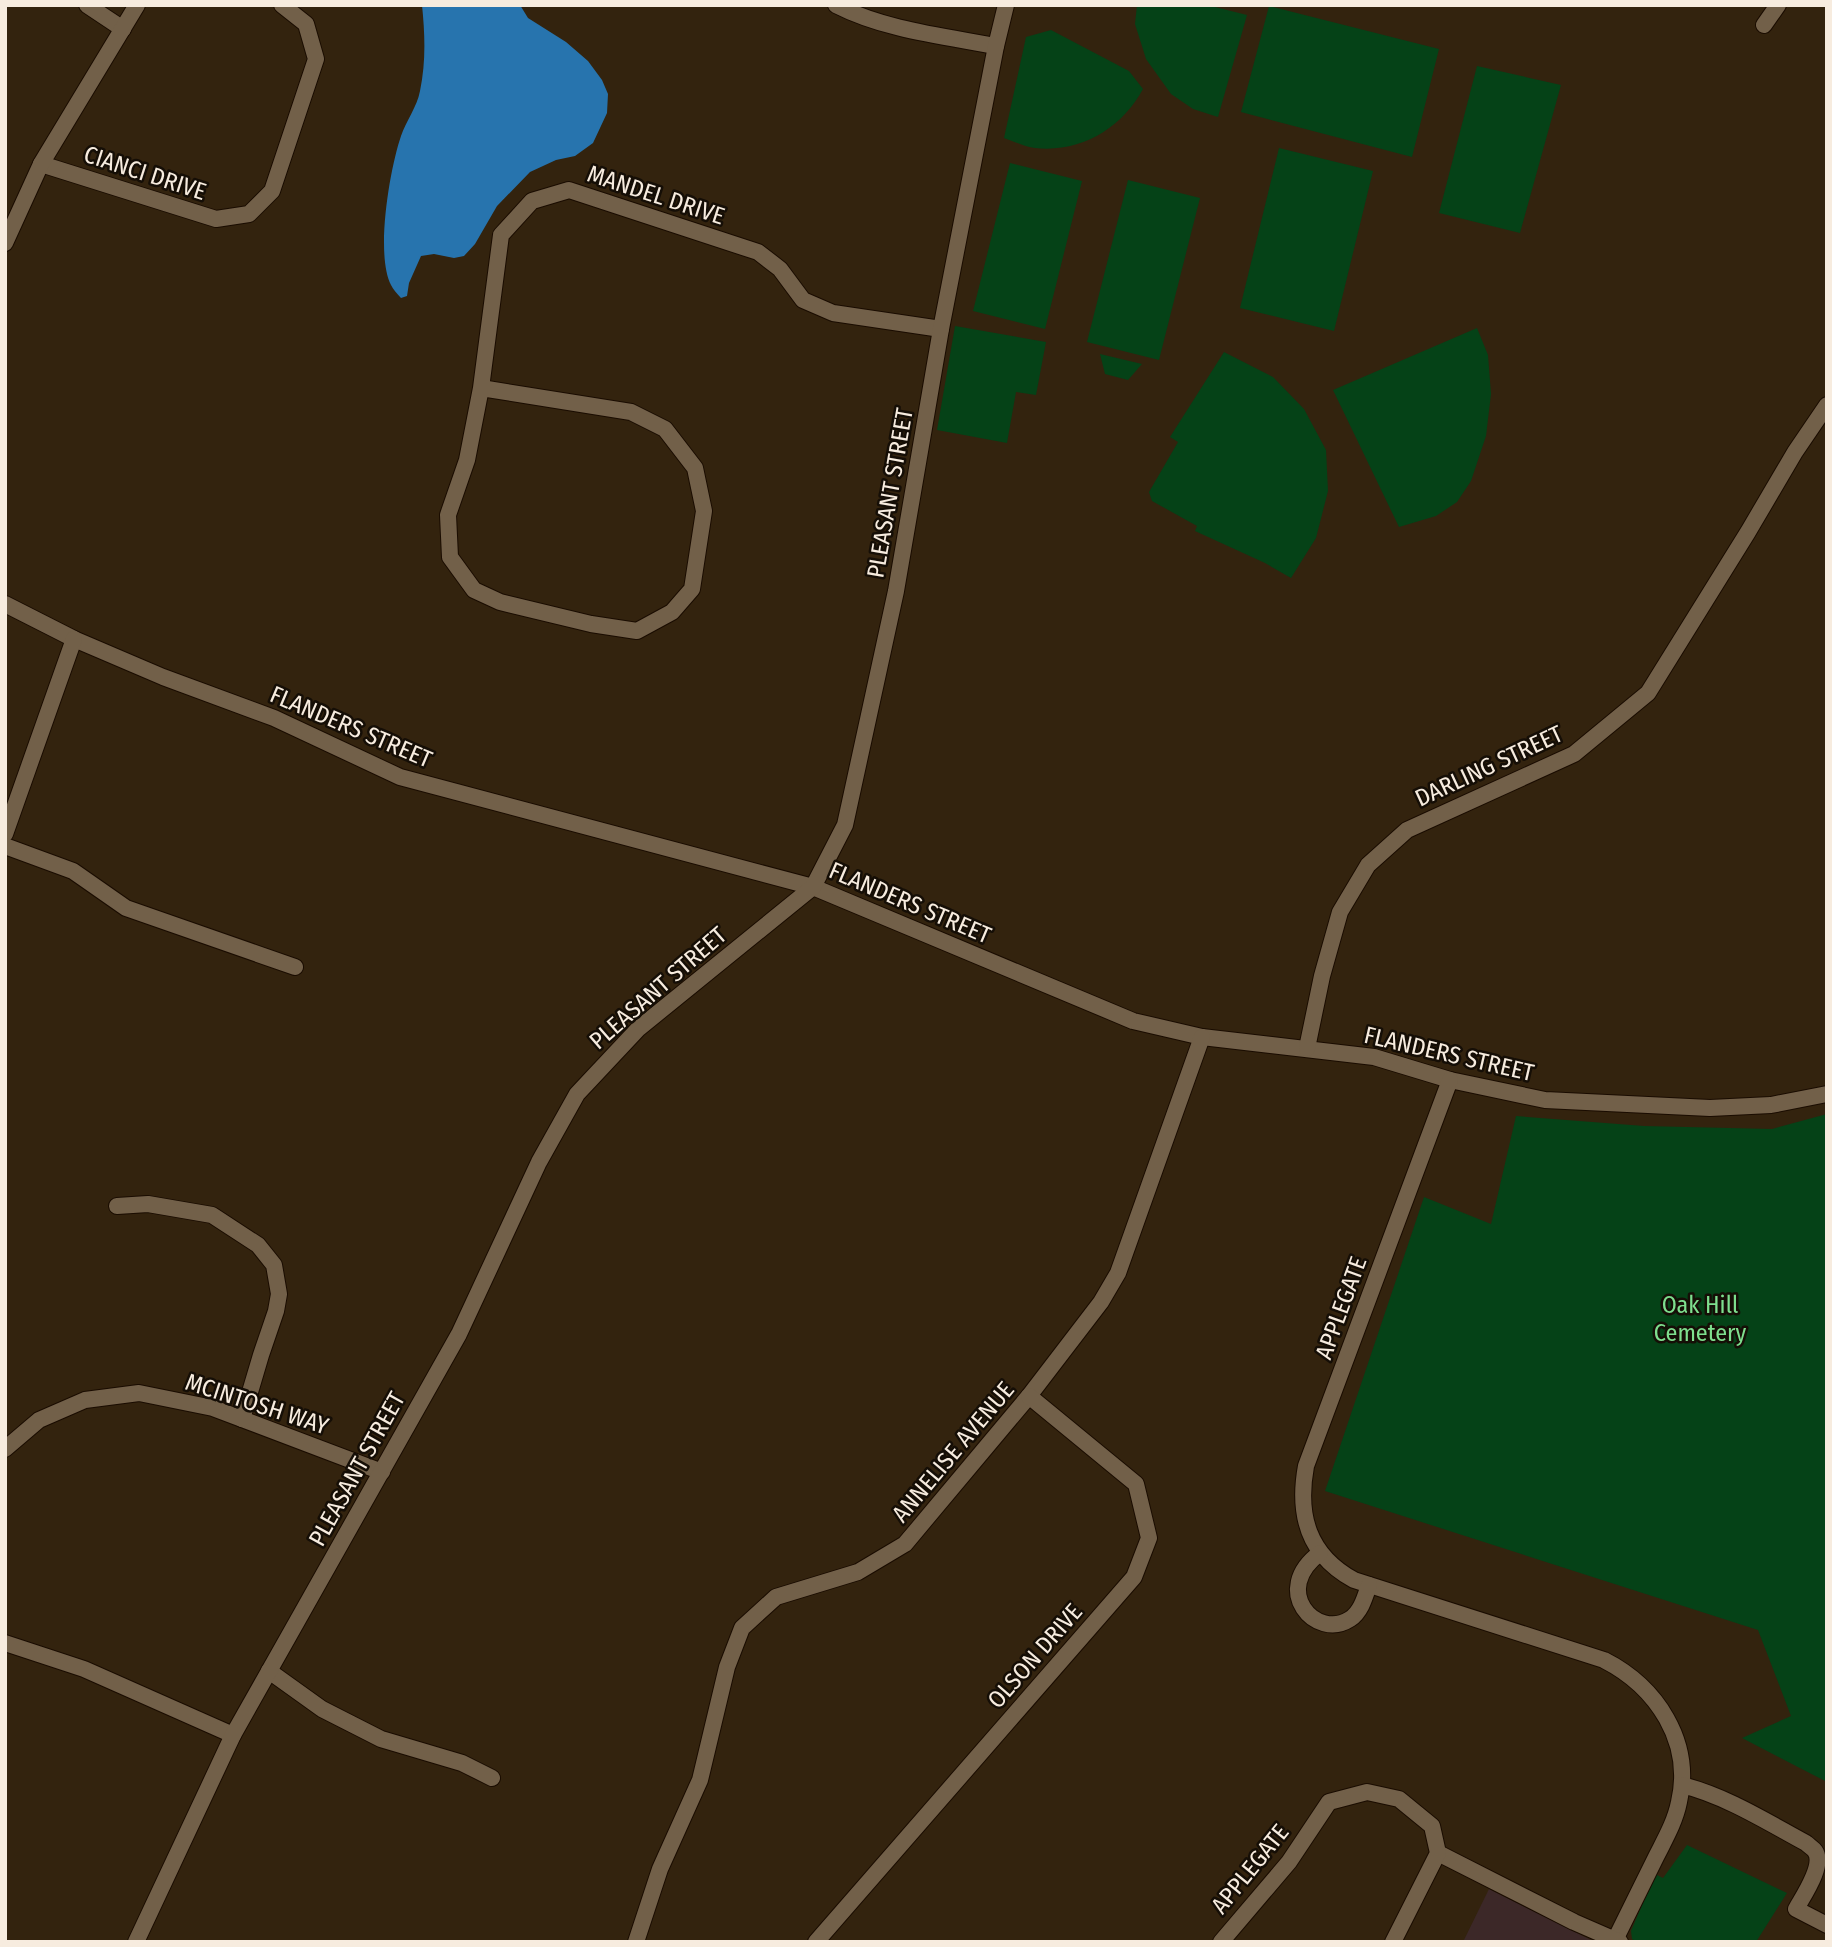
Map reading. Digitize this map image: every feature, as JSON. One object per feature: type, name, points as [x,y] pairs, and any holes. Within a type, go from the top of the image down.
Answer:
[{"type":"street","points":[[87,5],[123,29]]},
{"type":"street","points":[[5,243],[41,164],[138,5]]},
{"type":"street","name":"CIANCI DRIVE","points":[[41,164],[216,219],[249,214],[272,191],[316,59],[306,24],[282,5]]},
{"type":"street","points":[[836,5],[865,19],[996,46]]},
{"type":"street","name":"PLEASANT STREET","points":[[136,1942],[233,1735],[459,1334],[539,1161],[577,1094],[638,1029],[813,887],[845,825],[896,591],[942,329],[1006,5]]},
{"type":"street","points":[[1764,25],[1779,5]]},
{"type":"street","name":"MANDEL DRIVE","points":[[481,388],[631,412],[665,429],[695,468],[704,511],[692,589],[672,612],[637,631],[591,624],[500,602],[474,590],[450,556],[448,515],[467,460],[481,388],[501,235],[532,201],[569,190],[758,252],[780,269],[803,300],[833,313],[942,329]]},
{"type":"street","name":"DARLING STREET","points":[[1307,1048],[1322,976],[1340,912],[1368,865],[1407,830],[1574,754],[1648,693],[1795,452],[1827,405]]},
{"type":"street","name":"FLANDERS STREET","points":[[5,604],[74,639],[163,677],[274,718],[400,777],[813,887],[1133,1021],[1202,1037],[1374,1057],[1450,1080],[1545,1100],[1710,1108],[1771,1105],[1827,1094]]},
{"type":"street","points":[[5,834],[74,639]]},
{"type":"street","points":[[5,846],[73,871],[126,908],[295,967]]},
{"type":"street","name":"ANNELISE AVENUE","points":[[636,1942],[660,1869],[700,1780],[727,1667],[742,1628],[776,1597],[858,1572],[905,1545],[1029,1396],[1101,1302],[1118,1273],[1202,1037]]},
{"type":"street","name":"APPLEGATE","points":[[1221,1942],[1289,1862],[1329,1802],[1367,1792],[1399,1799],[1432,1826],[1438,1853],[1573,1922],[1617,1941],[1672,1825],[1679,1804],[1682,1785],[1679,1754],[1669,1722],[1654,1698],[1633,1677],[1587,1653],[1369,1585],[1342,1573],[1320,1553],[1304,1518],[1302,1493],[1306,1466],[1450,1080]]},
{"type":"street","points":[[117,1206],[148,1204],[212,1215],[258,1245],[274,1265],[279,1294],[276,1311],[242,1419]]},
{"type":"street","name":"MCINTOSH WAY","points":[[5,1449],[39,1420],[85,1399],[139,1393],[213,1408],[382,1472]]},
{"type":"street","name":"OLSON DRIVE","points":[[816,1942],[1134,1577],[1149,1538],[1136,1483],[1029,1396]]},
{"type":"street","points":[[1320,1553],[1304,1568],[1298,1582],[1299,1601],[1311,1617],[1335,1624],[1350,1619],[1363,1602],[1369,1585]]},
{"type":"street","points":[[5,1643],[84,1668],[233,1735]]},
{"type":"street","points":[[269,1671],[322,1709],[381,1738],[462,1763],[492,1778]]},
{"type":"street","points":[[1682,1785],[1734,1805],[1806,1843],[1815,1851],[1818,1858],[1815,1874],[1796,1909],[1827,1925]]},
{"type":"street","points":[[1393,1942],[1438,1853]]},
{"type":"shaded area","points":[[1489,1889],[1595,1942],[1463,1942]]},
{"type":"green space","points":[[1137,5],[1207,5],[1247,15],[1218,117],[1193,109],[1171,94],[1146,59],[1135,24]]},
{"type":"green space","points":[[1269,6],[1439,49],[1412,157],[1241,112]]},
{"type":"green space","points":[[1051,30],[1129,71],[1143,89],[1124,115],[1098,135],[1068,146],[1035,148],[1004,138],[1026,37]]},
{"type":"green space","points":[[1477,66],[1561,85],[1520,233],[1439,213]]},
{"type":"green space","points":[[1279,148],[1373,171],[1334,331],[1240,308]]},
{"type":"green space","points":[[1010,163],[1082,181],[1045,329],[973,311]]},
{"type":"green space","points":[[1128,180],[1200,198],[1159,360],[1087,342]]},
{"type":"green space","points":[[955,326],[1046,342],[1036,395],[1016,392],[1007,443],[937,430]]},
{"type":"green space","points":[[1477,328],[1488,355],[1491,394],[1486,436],[1471,481],[1457,502],[1436,516],[1399,527],[1333,390]]},
{"type":"green space","points":[[1224,352],[1273,377],[1304,409],[1326,450],[1328,491],[1316,538],[1291,578],[1195,531],[1197,526],[1152,501],[1149,492],[1178,442],[1170,437]]},
{"type":"green space","points":[[1100,354],[1142,364],[1128,380],[1105,374]]},
{"type":"green space","name":"Oak Hill Cemetery","points":[[1827,1114],[1827,1782],[1742,1738],[1791,1716],[1758,1630],[1325,1491],[1424,1197],[1491,1224],[1516,1116],[1644,1126],[1772,1129]]},
{"type":"green space","points":[[1687,1845],[1787,1893],[1756,1942],[1636,1942],[1632,1939],[1631,1931],[1655,1874],[1663,1878]]},
{"type":"water","points":[[422,5],[520,5],[528,18],[566,42],[588,61],[602,80],[608,94],[607,113],[593,143],[575,156],[556,160],[530,172],[497,206],[475,244],[464,256],[421,256],[409,283],[407,296],[401,298],[391,285],[386,271],[384,233],[397,150],[422,80]]}]
